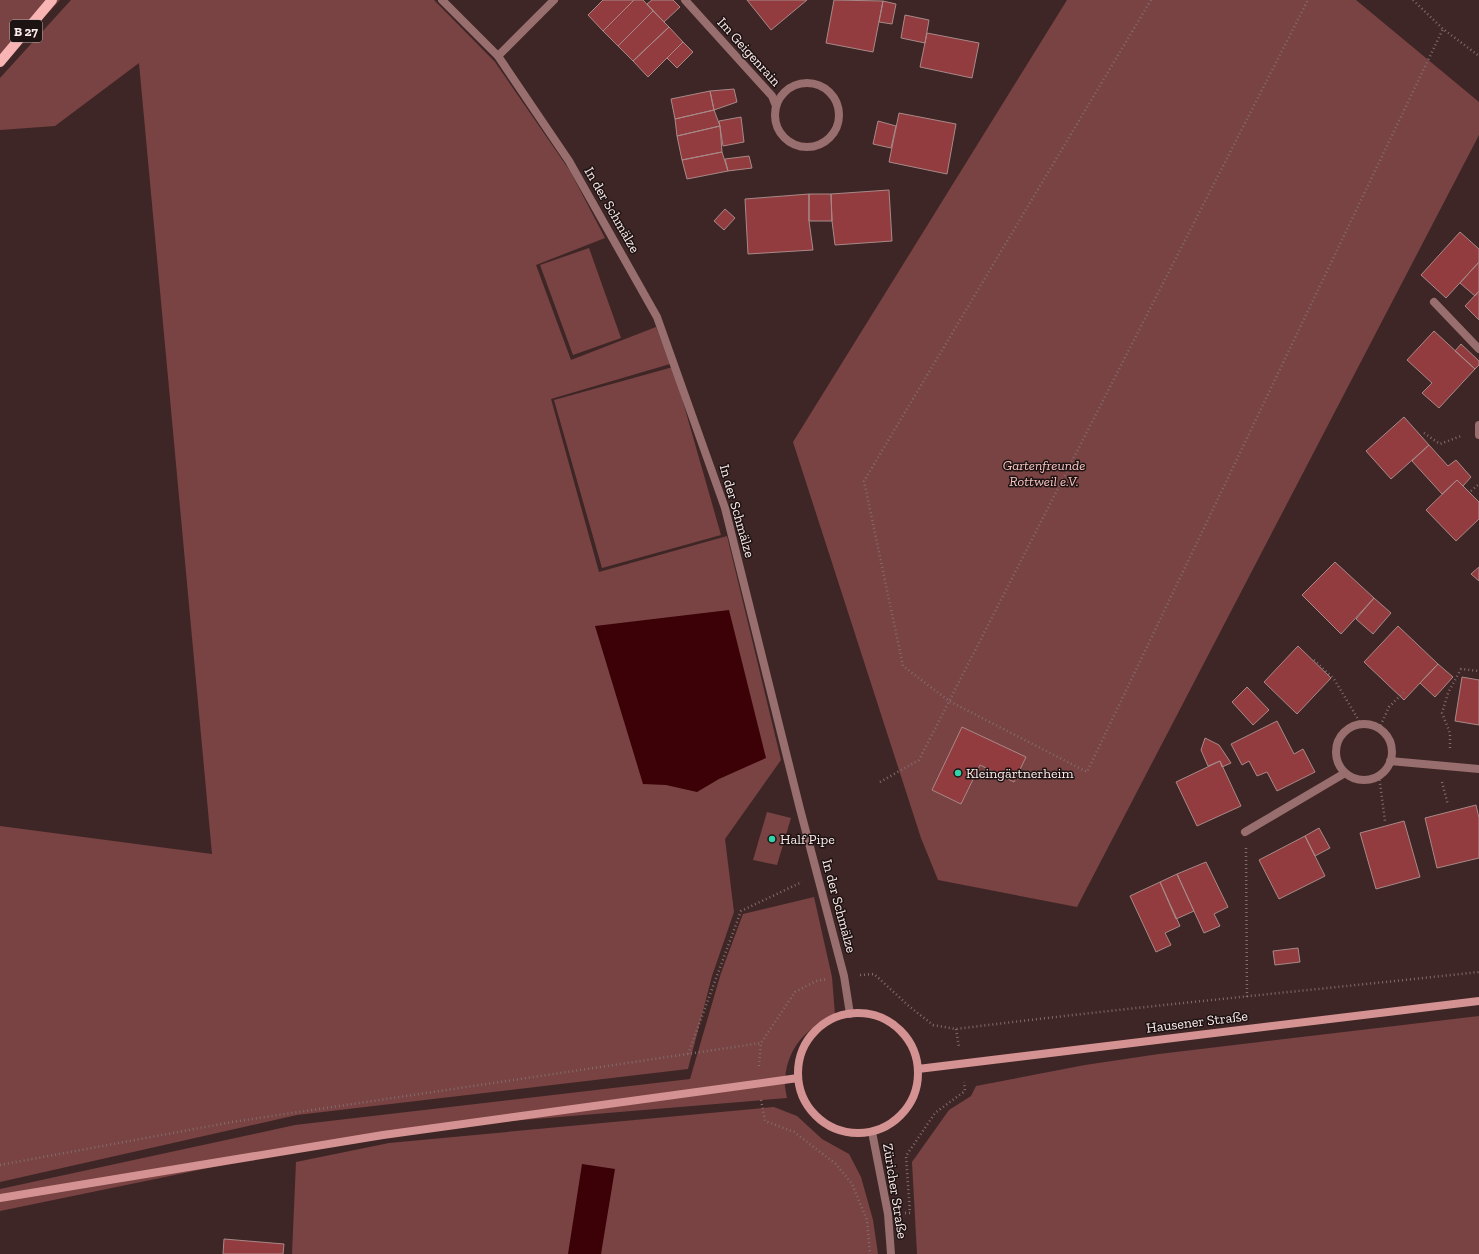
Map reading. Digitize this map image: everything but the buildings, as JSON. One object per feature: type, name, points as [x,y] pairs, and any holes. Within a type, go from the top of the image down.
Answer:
[{"type":"main road","name":"B 27","points":[[0,62],[52,0]]},
{"type":"main road","name":"Hausener Straße","points":[[918,1069],[1479,1001]]},
{"type":"main road","points":[[850,1014],[867,1014],[882,1019],[896,1027],[910,1044],[915,1054],[918,1069],[916,1090],[907,1109],[891,1124],[872,1132],[851,1133],[831,1127],[815,1115],[803,1098],[798,1078],[799,1060],[806,1043],[818,1029],[828,1022],[850,1014]]},
{"type":"main road","points":[[0,1198],[383,1136],[798,1078]]},
{"type":"street","name":"In der Schmälze","points":[[442,0],[498,56],[568,161],[657,317],[725,508],[844,976],[850,1014]]},
{"type":"street","points":[[498,56],[554,0]]},
{"type":"street","name":"Im Geigenrain","points":[[685,0],[772,96],[776,106]]},
{"type":"street","points":[[807,83],[817,85],[826,89],[833,96],[839,110],[838,126],[833,135],[824,143],[814,147],[797,146],[783,137],[777,128],[774,116],[776,106],[781,97],[788,90],[797,85],[807,83]]},
{"type":"street","points":[[1434,302],[1479,349]]},
{"type":"street","points":[[1361,724],[1370,725],[1378,729],[1386,735],[1392,752],[1386,769],[1379,776],[1371,779],[1362,780],[1353,778],[1345,773],[1339,766],[1336,758],[1338,739],[1344,732],[1361,724]]},
{"type":"street","points":[[1390,761],[1479,769]]},
{"type":"street","points":[[1245,832],[1345,773]]},
{"type":"street","name":"Züricher Straße","points":[[872,1132],[888,1214],[891,1254]]},
{"type":"path","points":[[1151,0],[864,481],[903,666],[949,701],[1087,772],[1443,28]]},
{"type":"path","points":[[880,782],[919,760],[1308,0]]},
{"type":"path","points":[[1413,0],[1443,28],[1479,56]]},
{"type":"path","points":[[1424,433],[1440,444],[1479,429]]},
{"type":"path","points":[[1471,491],[1479,484]]},
{"type":"path","points":[[1314,660],[1334,679],[1361,724]]},
{"type":"path","points":[[1449,767],[1451,740],[1450,733],[1442,713],[1444,702],[1461,669],[1479,671]]},
{"type":"path","points":[[1378,729],[1389,707],[1404,692]]},
{"type":"path","points":[[1379,776],[1386,821]]},
{"type":"path","points":[[1245,832],[1247,998]]},
{"type":"path","points":[[688,1054],[741,911],[818,875]]},
{"type":"path","points":[[870,1254],[867,1220],[852,1184],[836,1164],[794,1132],[765,1120],[757,1083],[760,1043],[795,992],[816,981],[844,976],[874,974],[910,1007],[933,1025],[956,1028],[1117,1009],[1247,998],[1479,972]]},
{"type":"path","points":[[888,1214],[910,1213],[906,1156],[935,1113],[965,1091],[956,1028]]},
{"type":"path","points":[[0,1165],[232,1122],[760,1043]]},
{"type":"green space","points":[[0,0],[60,0],[0,65]]},
{"type":"green space","points":[[71,0],[434,0],[495,62],[570,171],[605,238],[536,265],[571,360],[656,327],[670,364],[551,399],[599,572],[727,536],[781,760],[725,839],[734,912],[712,976],[688,1069],[297,1115],[0,1182],[0,826],[212,854],[139,63],[55,126],[0,130],[0,78]]},
{"type":"green space","name":"Gartenfreunde Rottweil e.V.","points":[[1067,0],[1356,0],[1479,102],[1479,135],[1077,907],[938,880],[921,838],[793,442]]},
{"type":"green space","points":[[589,248],[621,338],[573,355],[540,265]]},
{"type":"green space","points":[[673,367],[721,535],[602,568],[554,400]]},
{"type":"green space","name":"Half Pipe","points":[[767,812],[791,818],[777,865],[753,860]]},
{"type":"green space","points":[[814,897],[832,977],[835,1015],[808,1032],[795,1048],[790,1057],[785,1079],[787,1098],[389,1131],[0,1211],[0,1189],[295,1125],[690,1079],[721,973],[743,914]]},
{"type":"green space","points":[[1479,1016],[1479,1254],[917,1254],[912,1162],[949,1110],[971,1096],[976,1086],[1085,1065],[1159,1054]]},
{"type":"green space","points":[[774,1107],[797,1116],[822,1139],[849,1154],[861,1177],[873,1220],[878,1254],[292,1254],[296,1162],[389,1143]]},
{"type":"shaded area","points":[[729,610],[766,758],[719,779],[697,792],[666,785],[643,784],[595,626]]},
{"type":"shaded area","points":[[582,1164],[615,1169],[601,1254],[568,1254]]},
{"type":"place","name":"Kleingärtnerheim","points":[[958,773]]},
{"type":"place","name":"Half Pipe","points":[[772,839]]}]
